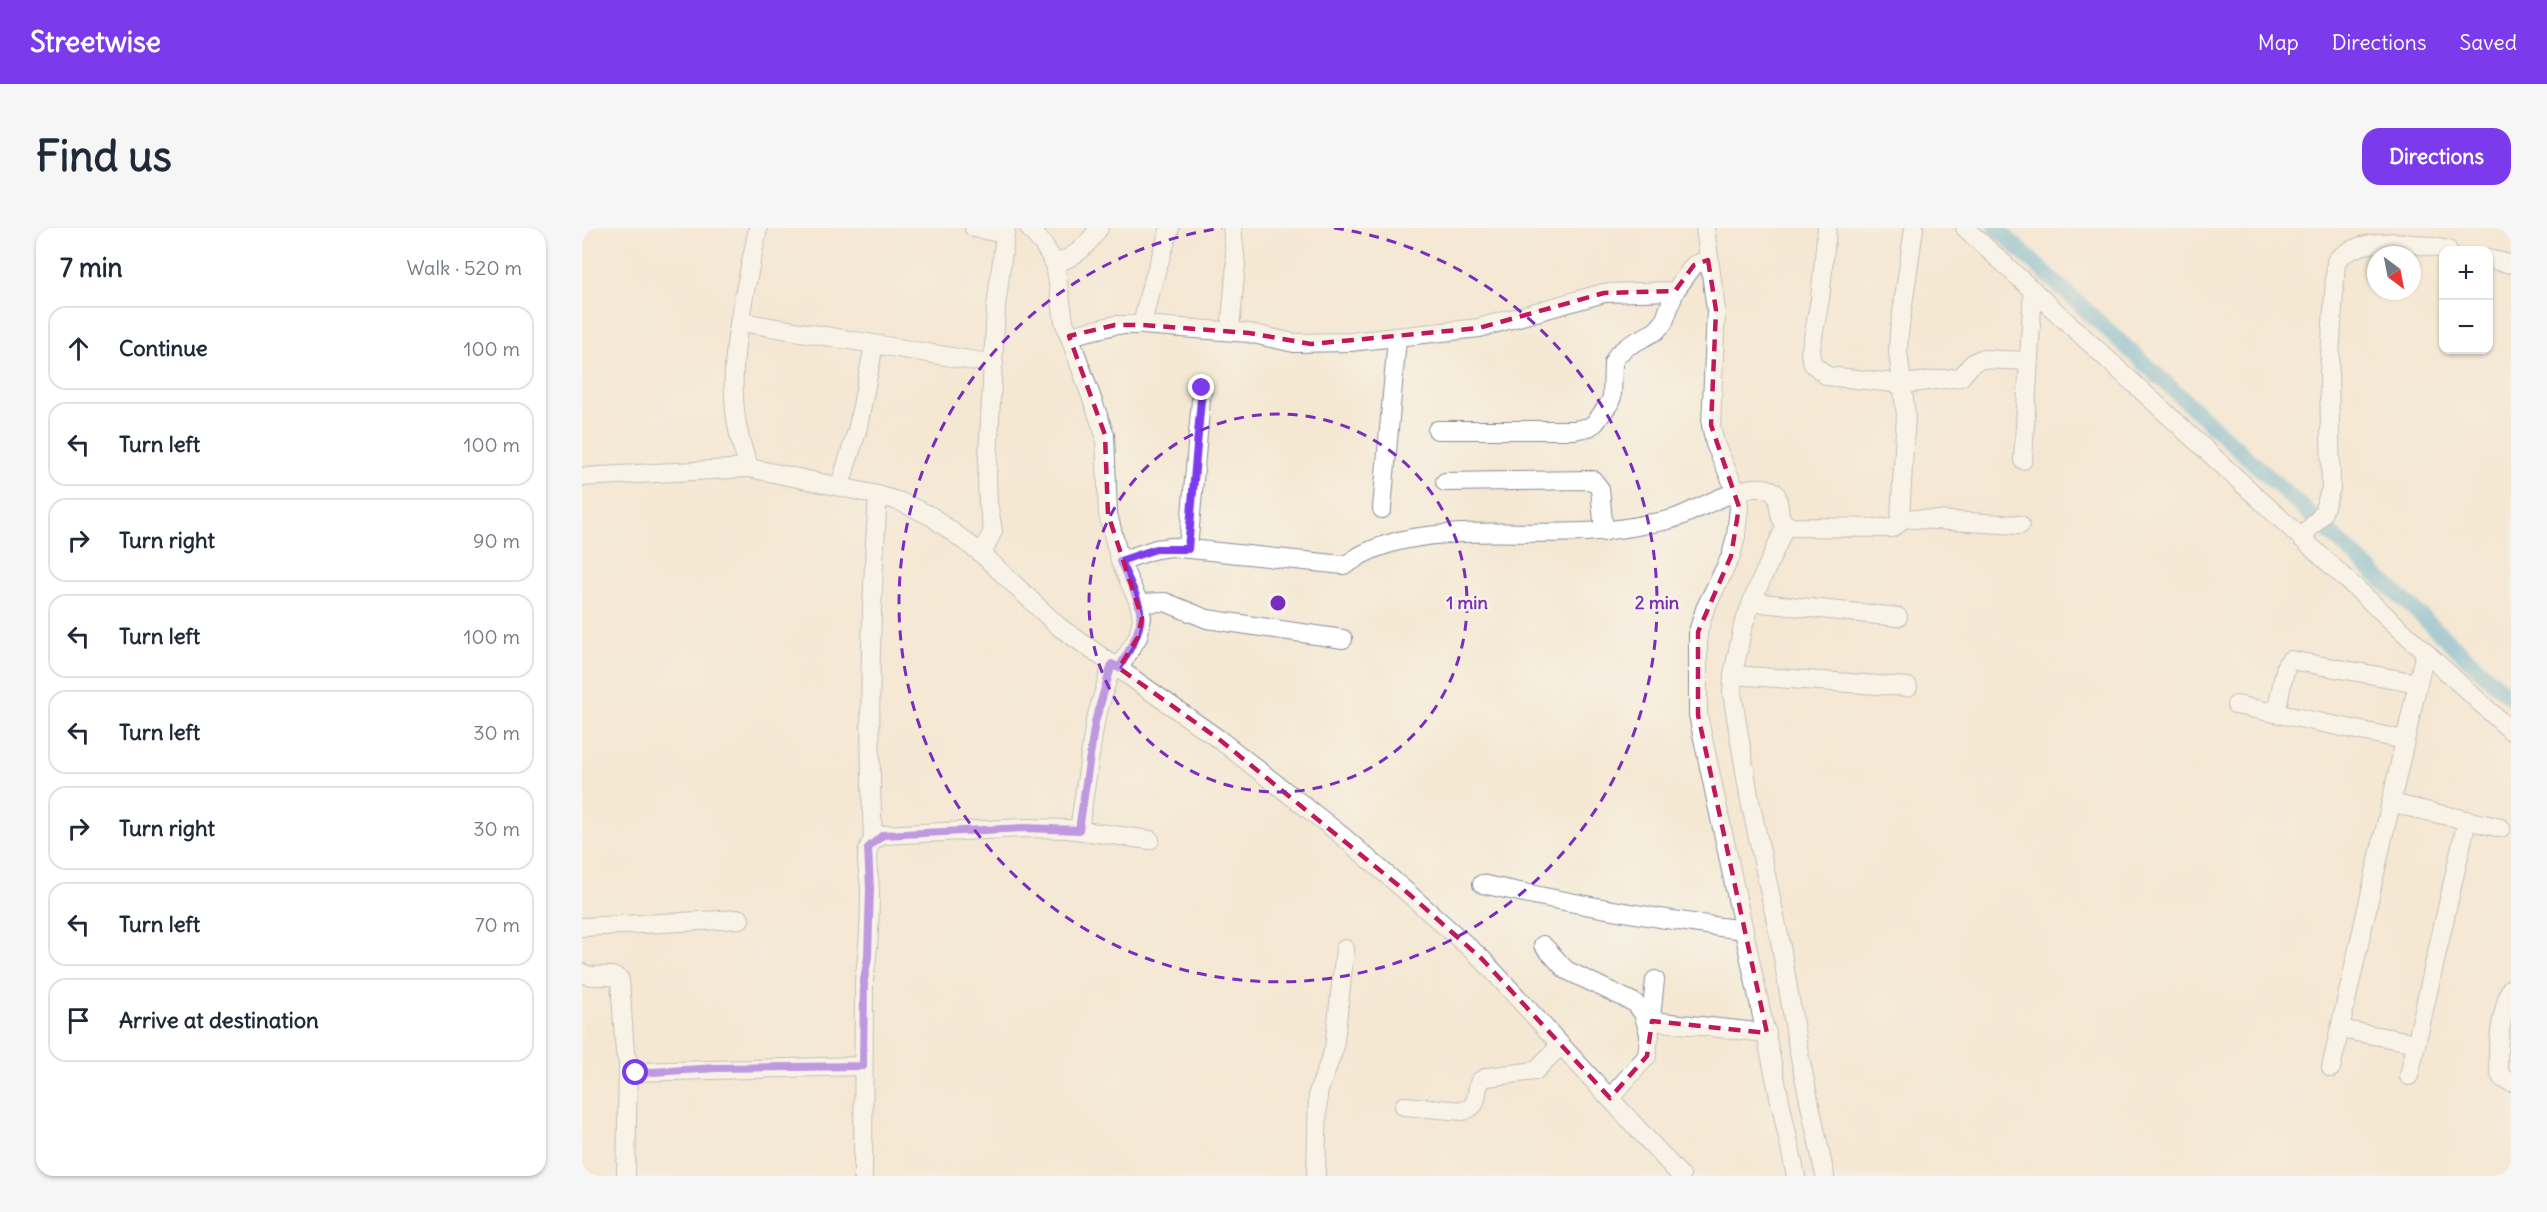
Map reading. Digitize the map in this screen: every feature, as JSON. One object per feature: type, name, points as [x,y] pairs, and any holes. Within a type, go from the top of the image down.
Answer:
[{"type":"street","points":[[750,468],[740,445],[734,414],[735,357],[758,228]]},
{"type":"street","points":[[974,228],[1005,231],[996,307],[987,476],[993,531],[982,554]]},
{"type":"street","points":[[1029,228],[1043,244],[1055,264],[1064,321],[1105,435],[1108,513],[1120,561],[1139,603],[1142,618],[1138,637],[1115,666],[1095,722],[1079,830]]},
{"type":"street","points":[[1055,264],[1085,248],[1099,228]]},
{"type":"street","points":[[1142,325],[1149,294],[1170,228]]},
{"type":"street","points":[[1230,331],[1236,264],[1232,228]]},
{"type":"street","points":[[1705,228],[1716,310],[1711,425],[1715,444],[1746,490]]},
{"type":"street","points":[[1827,228],[1820,299],[1810,354],[1813,364],[1827,376],[1903,384],[1961,377],[1973,363],[1981,359],[2028,361]]},
{"type":"street","points":[[1120,561],[1156,549],[1188,549],[1343,565],[1351,563],[1361,555],[1416,537],[1475,532],[1584,534],[1604,532],[1676,518],[1746,490],[1769,489],[1778,498],[1781,519],[1786,525],[1891,528],[1898,524],[1900,518],[1906,415],[1898,352],[1914,228]]},
{"type":"street","points":[[1965,228],[2304,535],[2511,731]]},
{"type":"street","points":[[2304,535],[2322,515],[2331,488],[2329,373],[2336,261],[2344,252],[2362,246],[2388,243],[2419,244],[2439,248]]},
{"type":"street","points":[[1437,430],[1574,430],[1589,427],[1612,397],[1613,363],[1618,354],[1656,331],[1664,322],[1675,291],[1694,265],[1708,260]]},
{"type":"street","points":[[2493,260],[2511,264]]},
{"type":"street","points":[[2023,460],[2033,290]]},
{"type":"street","points":[[1069,336],[1115,325],[1142,325],[1230,331],[1311,344],[1397,338],[1479,328],[1604,293],[1675,291]]},
{"type":"street","points":[[741,322],[994,364]]},
{"type":"street","points":[[1382,509],[1397,338]]},
{"type":"street","points":[[840,485],[857,431],[874,345]]},
{"type":"street","points":[[1188,549],[1202,388]]},
{"type":"street","points":[[582,477],[750,468],[840,485],[878,495],[901,502],[931,516],[982,554],[1058,626],[1220,740],[1340,834],[1482,959],[1681,1176]]},
{"type":"street","points":[[1445,482],[1593,480],[1600,489],[1604,532]]},
{"type":"street","points":[[1746,490],[1738,507],[1736,536],[1731,556],[1705,609],[1698,632],[1696,661],[1698,715],[1796,1176]]},
{"type":"street","points":[[873,841],[869,762],[873,563],[878,495]]},
{"type":"street","points":[[1900,518],[2020,525]]},
{"type":"street","points":[[1786,525],[1752,602],[1741,634],[1732,675],[1732,693],[1750,801],[1780,940],[1798,1048],[1825,1176]]},
{"type":"street","points":[[1139,603],[1166,602],[1216,620],[1343,639]]},
{"type":"street","points":[[1752,602],[1898,617]]},
{"type":"street","points":[[2331,1068],[2425,652]]},
{"type":"street","points":[[2276,713],[2286,665],[2292,660],[2418,682]]},
{"type":"street","points":[[1732,675],[1908,687]]},
{"type":"street","points":[[2236,705],[2405,740]]},
{"type":"street","points":[[2391,803],[2501,828]]},
{"type":"street","points":[[2409,1076],[2467,820]]},
{"type":"street","points":[[863,1176],[864,980],[868,957],[870,888],[868,848],[873,841],[883,835],[1024,828],[1079,830],[1150,840]]},
{"type":"street","points":[[1482,884],[1557,901],[1664,920],[1744,930]]},
{"type":"street","points":[[582,927],[740,920]]},
{"type":"street","points":[[1543,945],[1566,970],[1635,1003],[1651,1029]]},
{"type":"street","points":[[1316,1176],[1318,1093],[1334,1049],[1346,949]]},
{"type":"street","points":[[582,973],[588,976],[616,976],[620,980],[628,1066],[626,1176]]},
{"type":"street","points":[[1610,1098],[1644,1062],[1649,1050],[1655,980]]},
{"type":"street","points":[[2511,988],[2496,1056],[2498,1071],[2502,1078],[2511,1082]]},
{"type":"street","points":[[1651,1029],[1767,1033]]},
{"type":"street","points":[[2340,1029],[2416,1043]]},
{"type":"street","points":[[1404,1106],[1464,1111],[1476,1104],[1480,1081],[1487,1077],[1534,1071],[1561,1045]]},
{"type":"street","points":[[628,1066],[632,1072],[636,1073],[717,1068],[863,1066]]},
{"type":"highlighted area","points":[[1708,260],[1716,310],[1711,425],[1739,507],[1731,556],[1698,632],[1698,715],[1767,1033],[1652,1021],[1647,1056],[1610,1098],[1482,959],[1409,894],[1220,740],[1119,668],[1138,637],[1142,618],[1108,514],[1105,435],[1069,336],[1115,325],[1142,325],[1249,333],[1311,344],[1479,328],[1604,293],[1675,291],[1694,265]]},
{"type":"waterway","points":[[1996,228],[2511,698]]},
{"type":"route","points":[[636,1073],[717,1068],[863,1066],[864,980],[868,957],[870,888],[868,848],[873,841],[883,835],[1024,828],[1079,830],[1095,722],[1112,664],[1119,668],[1138,637],[1141,627],[1139,603],[1120,561],[1156,549],[1171,547],[1188,549],[1202,388]]}]
